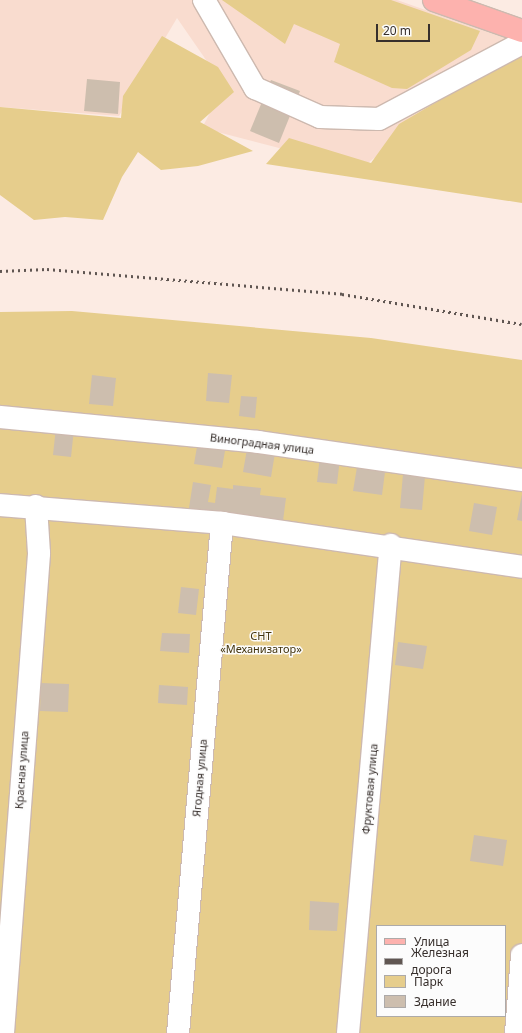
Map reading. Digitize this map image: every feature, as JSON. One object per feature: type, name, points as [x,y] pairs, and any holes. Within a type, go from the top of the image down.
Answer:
[{"type":"main road","points":[[434,0],[522,31]]},
{"type":"main road","points":[[466,0],[522,20]]},
{"type":"street","points":[[204,0],[256,88],[320,117],[379,119],[522,43]]},
{"type":"street","name":"Виноградная улица","points":[[0,417],[258,442],[522,480]]},
{"type":"street","points":[[0,505],[36,506],[222,523],[391,545],[522,567]]},
{"type":"street","name":"Красная улица","points":[[3,1033],[39,553],[36,506]]},
{"type":"street","name":"Ягодная улица","points":[[178,1033],[222,523]]},
{"type":"street","name":"Фруктовая улица","points":[[348,1033],[391,545]]},
{"type":"street","points":[[516,1033],[522,955]]},
{"type":"shaded area","points":[[0,0],[397,0],[522,44],[360,169],[202,128],[224,86],[177,18],[119,116],[0,107]]},
{"type":"green space","points":[[222,0],[391,0],[480,31],[471,50],[407,89],[392,88],[334,62],[340,44],[294,24],[285,44]]},
{"type":"green space","points":[[162,36],[218,67],[234,92],[200,122],[253,151],[198,166],[161,170],[138,152],[122,177],[103,220],[65,217],[34,220],[0,195],[0,107],[121,118],[123,96]]},
{"type":"green space","points":[[522,52],[522,203],[266,164],[289,138],[371,163],[399,124]]},
{"type":"green space","name":"СНТ «Механизатор»","points":[[72,311],[371,338],[522,360],[522,1033],[0,1033],[0,312]]},
{"type":"building","points":[[87,79],[120,82],[118,114],[84,111]]},
{"type":"building","points":[[271,80],[300,91],[279,143],[250,131]]},
{"type":"building","points":[[208,373],[232,375],[229,403],[206,401]]},
{"type":"building","points":[[92,375],[116,378],[113,406],[89,404]]},
{"type":"building","points":[[241,396],[257,397],[255,418],[239,416]]},
{"type":"building","points":[[56,427],[74,429],[71,457],[53,455]]},
{"type":"building","points":[[198,441],[226,445],[222,468],[194,464]]},
{"type":"building","points":[[247,449],[275,453],[271,477],[243,472]]},
{"type":"building","points":[[320,456],[340,458],[337,484],[317,482]]},
{"type":"building","points":[[357,467],[385,472],[382,495],[353,491]]},
{"type":"building","points":[[403,474],[425,476],[422,510],[400,508]]},
{"type":"building","points":[[193,482],[211,485],[208,502],[215,503],[217,487],[233,489],[233,485],[261,488],[260,495],[286,498],[283,521],[189,508]]},
{"type":"building","points":[[522,494],[522,521],[517,520]]},
{"type":"building","points":[[474,503],[497,507],[492,535],[469,531]]},
{"type":"building","points":[[181,587],[199,589],[196,615],[178,613]]},
{"type":"building","points":[[162,633],[190,634],[189,653],[160,651]]},
{"type":"building","points":[[398,642],[427,646],[423,669],[395,665]]},
{"type":"building","points":[[41,683],[69,684],[68,712],[40,711]]},
{"type":"building","points":[[159,685],[188,687],[187,705],[158,703]]},
{"type":"building","points":[[474,835],[507,840],[503,866],[470,861]]},
{"type":"building","points":[[310,901],[339,903],[337,931],[309,930]]},
{"type":"railway","points":[[0,271],[47,269],[342,294],[522,324]]}]
